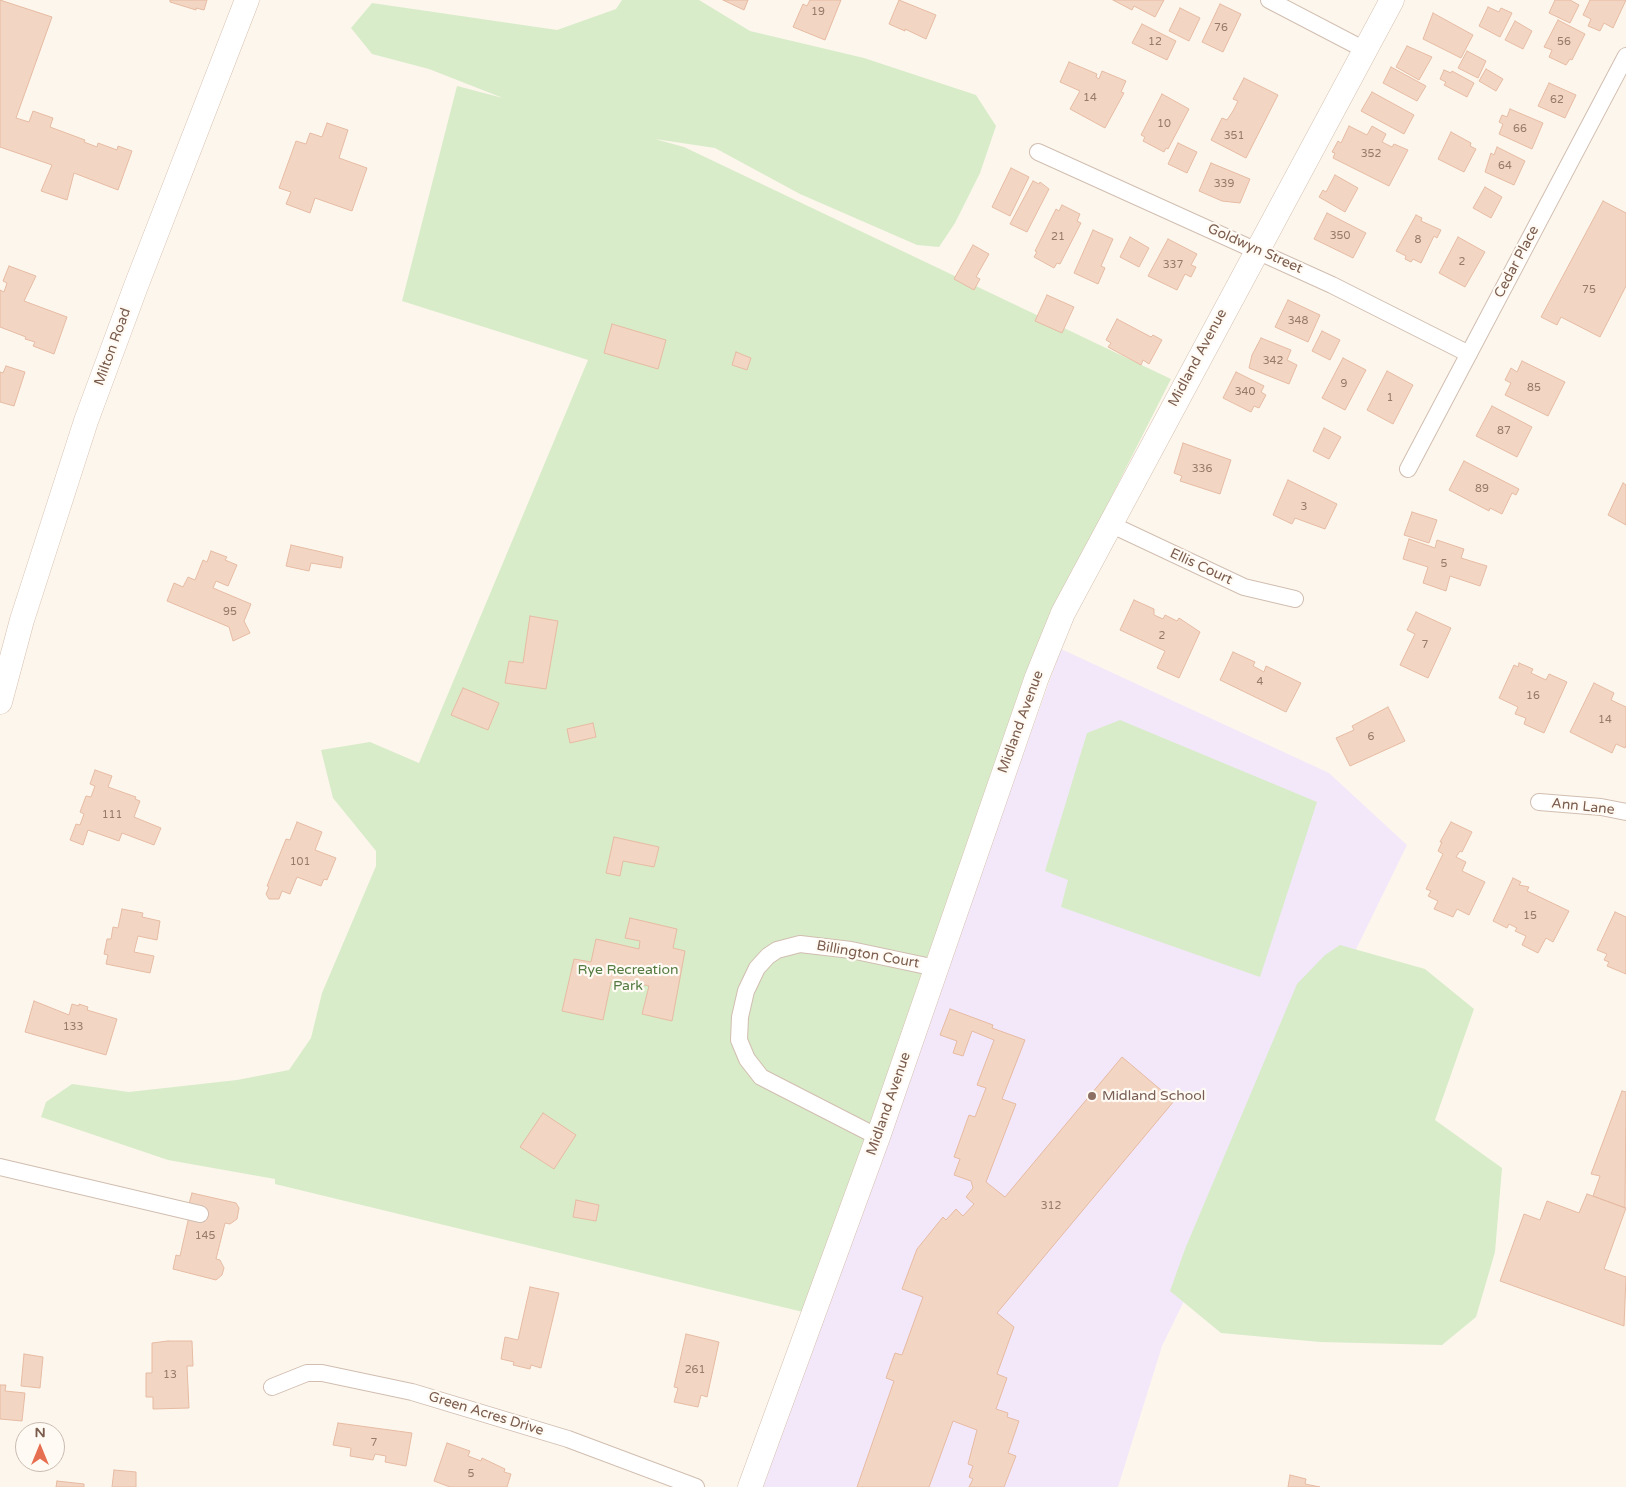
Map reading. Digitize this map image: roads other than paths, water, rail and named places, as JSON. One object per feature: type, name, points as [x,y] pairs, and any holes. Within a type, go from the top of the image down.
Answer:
[{"type":"street","name":"Milton Road","points":[[0,702],[22,620],[86,421],[136,286],[248,0]]},
{"type":"street","points":[[1269,0],[1365,50]]},
{"type":"street","name":"Midland Avenue","points":[[750,1487],[878,1137],[1037,677],[1064,613],[1256,250],[1392,0]]},
{"type":"street","name":"Cedar Place","points":[[1408,469],[1626,56]]},
{"type":"street","name":"Goldwyn Street","points":[[1038,152],[1332,285],[1469,354]]},
{"type":"street","name":"Ellis Court","points":[[1110,524],[1244,587],[1295,599]]},
{"type":"street","name":"Ann Lane","points":[[1539,802],[1601,807],[1626,812]]},
{"type":"street","name":"Billington Court","points":[[878,1137],[760,1077],[747,1059],[739,1040],[740,1018],[746,991],[757,968],[768,956],[777,950],[800,944],[851,950],[936,968]]},
{"type":"street","points":[[0,1167],[200,1214]]},
{"type":"street","name":"Green Acres Drive","points":[[272,1387],[308,1373],[322,1373],[412,1392],[568,1439],[696,1487]]},
{"type":"place","name":"Midland School","points":[[1092,1096]]},
{"type":"park label","name":"Rye Recreation Park","points":[[628,978]]}]
